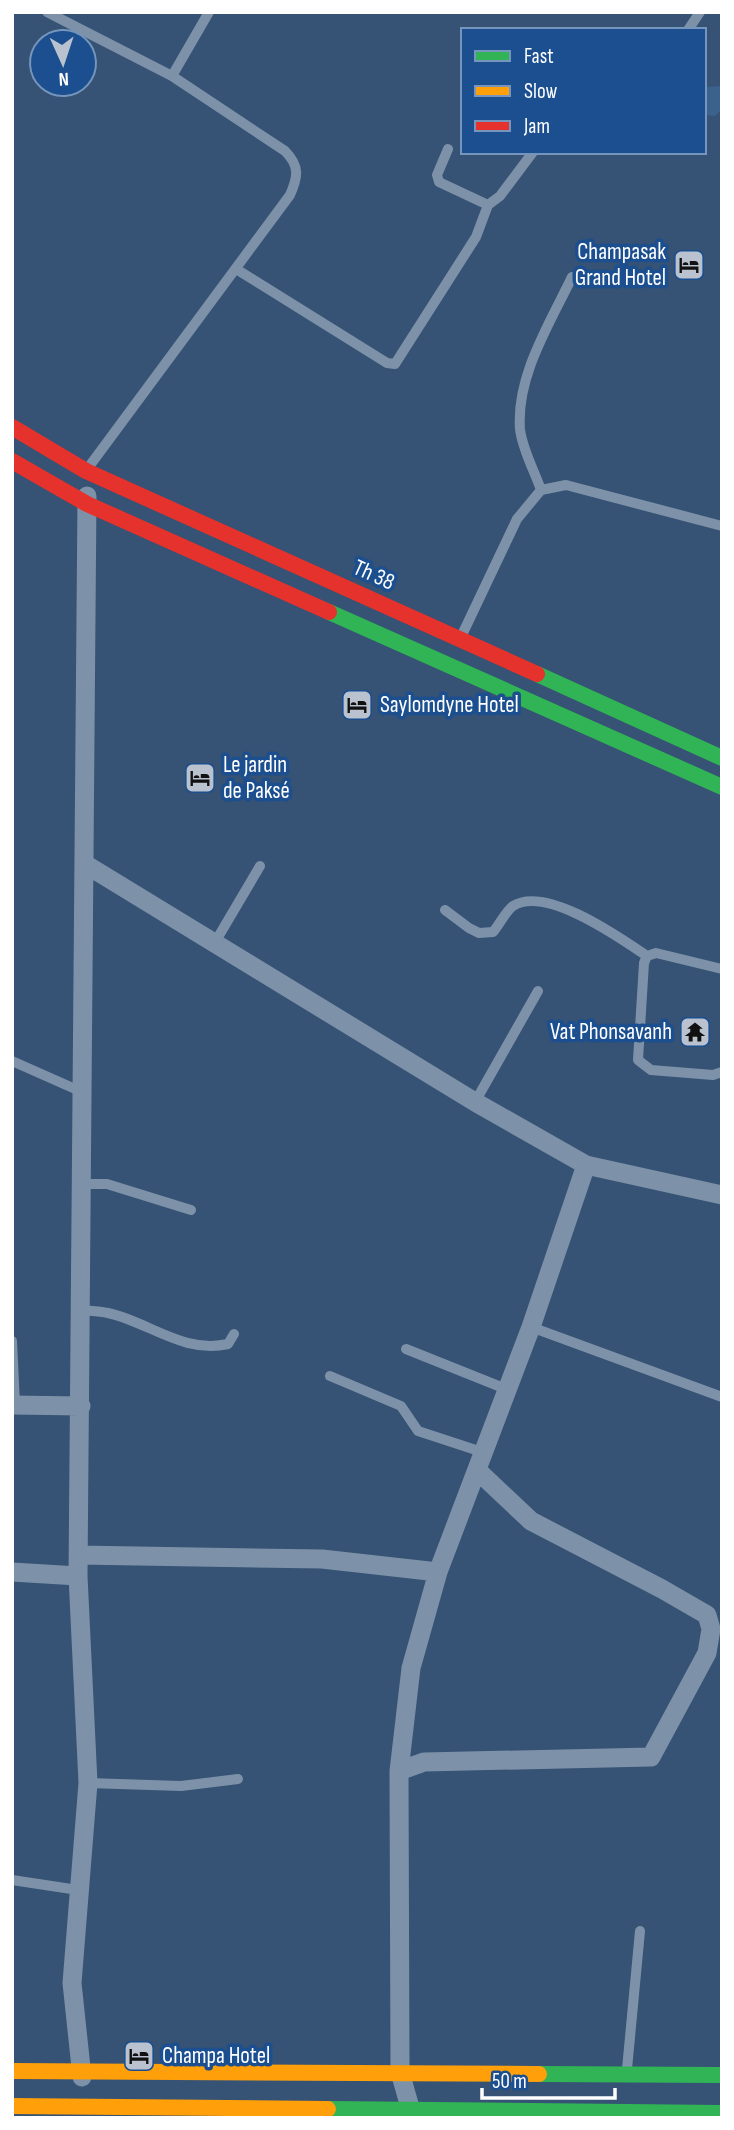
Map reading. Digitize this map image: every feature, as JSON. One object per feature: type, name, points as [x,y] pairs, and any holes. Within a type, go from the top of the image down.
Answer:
[{"type":"main road","name":"Th 38","points":[[12,427],[86,471],[722,758]]},
{"type":"main road","points":[[12,461],[87,504],[449,663],[722,787]]},
{"type":"main road","points":[[12,2071],[722,2075]]},
{"type":"main road","points":[[12,2106],[95,2112],[722,2113]]},
{"type":"street","points":[[86,471],[78,1576],[88,1783],[72,1983],[79,2070],[95,2112]]},
{"type":"street","points":[[85,864],[475,1101],[586,1165],[722,1195]]},
{"type":"street","points":[[412,2114],[400,2072],[399,1771],[411,1668],[438,1572],[482,1462],[586,1165]]},
{"type":"street","points":[[14,1405],[80,1406]]},
{"type":"street","points":[[399,1771],[424,1762],[651,1758],[711,1642],[707,1615],[663,1589],[531,1521],[482,1462]]},
{"type":"street","points":[[78,1555],[321,1559],[438,1572]]},
{"type":"street","points":[[12,1572],[78,1576]]},
{"type":"street","points":[[456,2073],[456,2114]]},
{"type":"lane","points":[[47,12],[172,76],[285,150],[297,167],[296,182],[289,195],[86,471]]},
{"type":"lane","points":[[172,76],[209,12]]},
{"type":"lane","points":[[689,28],[700,12]]},
{"type":"lane","points":[[448,149],[437,175],[439,182],[488,205]]},
{"type":"lane","points":[[236,269],[387,363],[395,364],[476,237],[488,205],[500,197],[532,154]]},
{"type":"lane","points":[[541,490],[520,430],[523,399],[529,369],[572,277]]},
{"type":"lane","points":[[449,663],[517,519],[541,490],[566,485],[722,526]]},
{"type":"lane","points":[[214,944],[260,866]]},
{"type":"lane","points":[[445,910],[479,933],[493,932],[512,906],[528,902],[571,910],[647,956],[656,953],[722,969]]},
{"type":"lane","points":[[647,956],[638,1060],[643,1067],[651,1070],[713,1074],[722,1072]]},
{"type":"lane","points":[[475,1101],[538,991]]},
{"type":"lane","points":[[12,1061],[82,1092]]},
{"type":"lane","points":[[81,1184],[107,1184],[191,1210]]},
{"type":"lane","points":[[80,1310],[109,1313],[190,1344],[212,1348],[228,1344],[234,1334]]},
{"type":"lane","points":[[531,1327],[722,1397]]},
{"type":"lane","points":[[12,1341],[14,1405]]},
{"type":"lane","points":[[406,1349],[506,1389]]},
{"type":"lane","points":[[330,1376],[401,1406],[418,1431],[482,1462]]},
{"type":"lane","points":[[88,1783],[181,1786],[238,1779]]},
{"type":"lane","points":[[12,1880],[78,1890]]},
{"type":"lane","points":[[626,2073],[640,1931]]},
{"type":"water","points":[[722,86],[722,109],[715,116],[706,115],[706,87]]},
{"type":"traffic: fast","points":[[329,612],[722,787]]},
{"type":"traffic: fast","points":[[537,674],[722,758]]},
{"type":"traffic: fast","points":[[539,2074],[722,2075]]},
{"type":"traffic: fast","points":[[328,2109],[722,2113]]},
{"type":"traffic: slow","points":[[12,2071],[539,2074]]},
{"type":"traffic: slow","points":[[12,2106],[328,2109]]},
{"type":"traffic: jam","points":[[12,427],[86,471],[537,674]]},
{"type":"traffic: jam","points":[[12,461],[87,504],[329,612]]},
{"type":"place","name":"Champasak Grand Hotel","points":[[689,265]]},
{"type":"place","name":"Saylomdyne Hotel","points":[[357,705]]},
{"type":"place","name":"Le jardin de Paksé","points":[[200,778]]},
{"type":"place","name":"Vat Phonsavanh","points":[[695,1032]]},
{"type":"place","name":"Champa Hotel","points":[[139,2056]]}]
